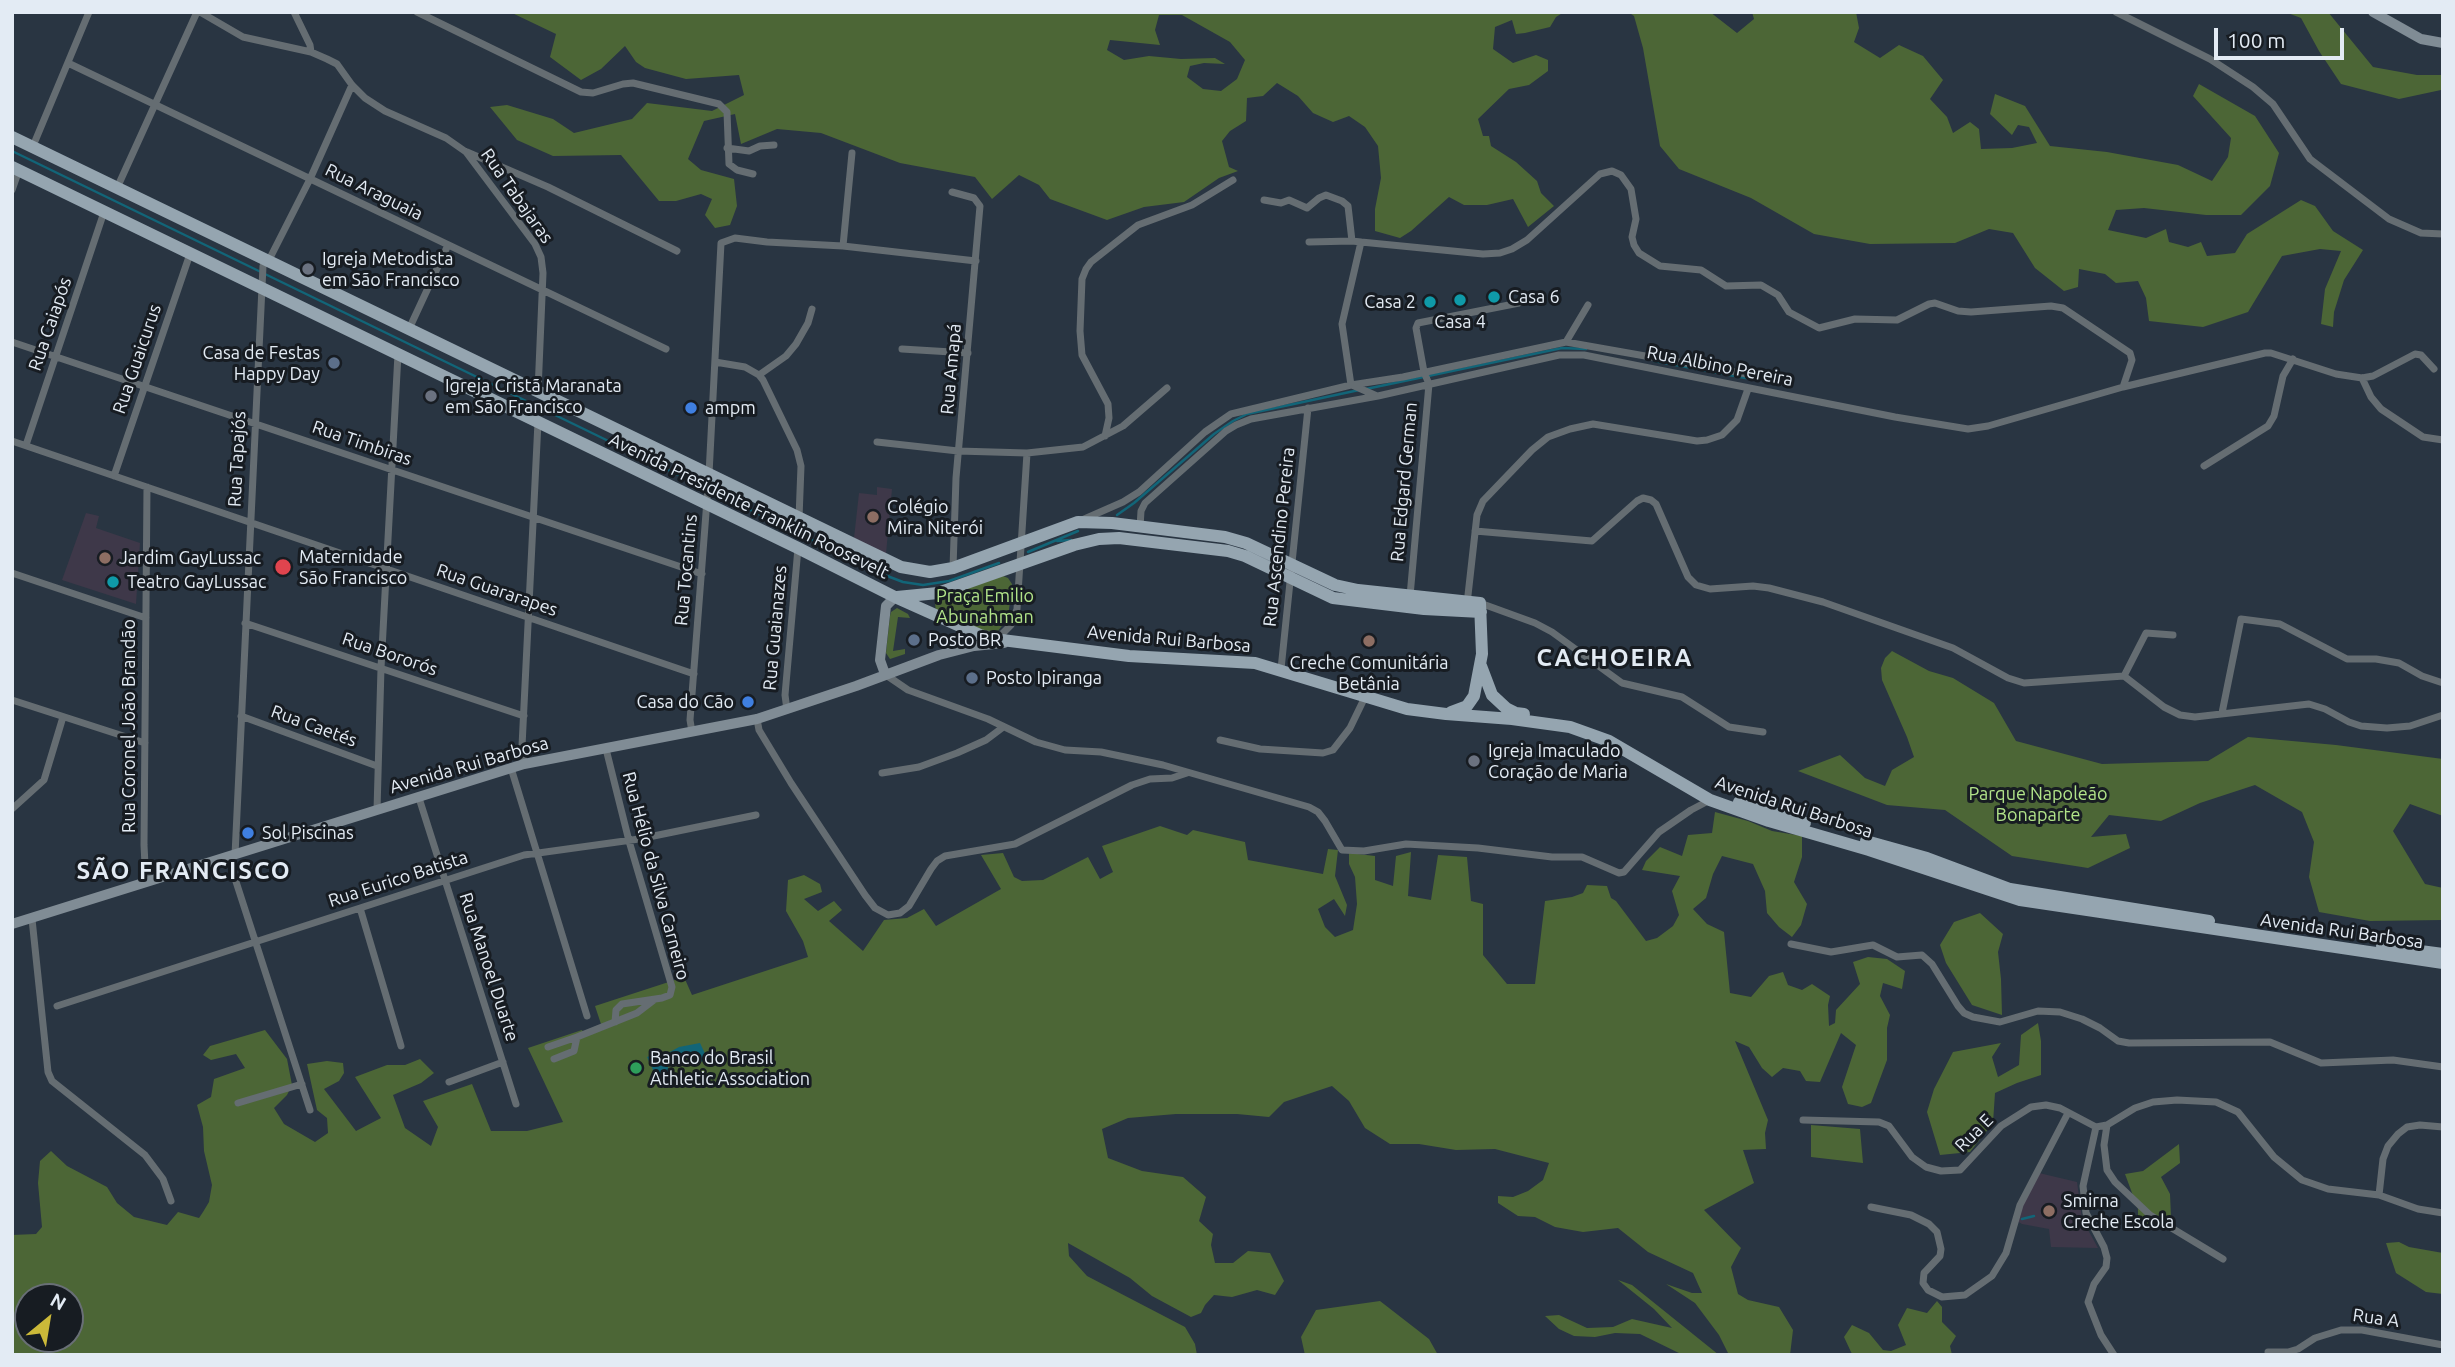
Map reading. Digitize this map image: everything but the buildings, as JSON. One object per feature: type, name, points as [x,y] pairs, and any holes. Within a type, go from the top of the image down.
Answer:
[{"type":"main road","points":[[2373,12],[2421,39],[2443,43]]},
{"type":"main road","name":"Avenida Presidente Franklin Roosevelt","points":[[12,137],[265,263],[538,391],[709,479],[901,567],[930,572],[953,568],[1078,522]]},
{"type":"main road","name":"Avenida Presidente Franklin Roosevelt","points":[[16,169],[190,254],[262,283],[398,354],[707,500],[939,619],[986,637]]},
{"type":"main road","points":[[1078,522],[1225,537],[1246,543],[1334,598],[1478,607]]},
{"type":"main road","points":[[886,674],[880,660],[886,606],[895,597],[938,593],[1074,545],[1099,539],[1119,538],[1228,551],[1335,585],[1478,607]]},
{"type":"main road","points":[[985,556],[1020,564]]},
{"type":"main road","points":[[938,593],[932,607],[939,619]]},
{"type":"main road","points":[[1446,715],[1471,702],[1481,666],[1478,607]]},
{"type":"main road","name":"Avenida Rui Barbosa","points":[[986,637],[1129,656],[1255,663],[1407,709],[1570,727],[1609,741],[1710,800],[2020,900],[2443,963]]},
{"type":"main road","name":"Avenida Rui Barbosa","points":[[12,924],[524,764],[757,719],[939,655],[983,645],[1021,643]]},
{"type":"main road","name":"Avenida Rui Barbosa","points":[[1481,666],[1487,686],[1498,701],[1516,713],[1573,721],[1613,735],[1705,789],[1733,800],[1927,858],[2010,889],[2314,937],[2443,954]]},
{"type":"street","points":[[33,146],[89,12]]},
{"type":"street","points":[[117,188],[198,12]]},
{"type":"street","name":"Rua Tabajaras","points":[[198,12],[243,37],[311,52],[337,64],[365,98],[385,111],[446,138],[467,152],[541,257],[538,391]]},
{"type":"street","points":[[294,12],[311,52]]},
{"type":"street","points":[[417,12],[581,92],[593,93],[633,83],[719,104],[727,112],[727,148],[731,167],[753,174]]},
{"type":"street","points":[[2116,12],[2210,59],[2253,87],[2273,104],[2310,159],[2389,219],[2421,233],[2443,234]]},
{"type":"street","name":"Rua Araguaia","points":[[68,63],[666,349]]},
{"type":"street","name":"Rua Tapajós","points":[[232,856],[265,263],[310,179],[352,85]]},
{"type":"street","points":[[727,148],[749,151],[760,146],[774,145]]},
{"type":"street","points":[[467,152],[548,187],[677,251]]},
{"type":"street","points":[[852,153],[843,246],[976,261]]},
{"type":"street","points":[[12,190],[16,169]]},
{"type":"street","points":[[1309,242],[1356,242],[1483,254],[1500,253],[1527,240],[1600,174],[1612,172],[1621,175],[1631,189],[1636,219],[1632,237],[1634,244],[1639,253],[1660,265],[1701,270],[1726,286],[1761,285],[1778,295],[1789,312],[1819,328],[1855,319],[1898,320],[1935,303],[1958,311],[1971,312],[2051,306],[2063,308],[2130,353],[2132,360],[2123,387]]},
{"type":"street","points":[[1105,436],[1109,418],[1108,404],[1082,355],[1081,295],[1086,269],[1091,262],[1138,225],[1192,205],[1234,180]]},
{"type":"street","name":"Rua Amapá","points":[[951,192],[979,202],[958,450],[953,568]]},
{"type":"street","points":[[1264,200],[1281,203],[1289,200],[1307,208],[1322,196],[1342,201],[1350,211],[1356,242],[1342,324],[1355,386],[1378,396]]},
{"type":"street","name":"Rua Caiapós","points":[[26,445],[104,212]]},
{"type":"street","name":"Rua Tocantins","points":[[692,732],[721,243],[736,238],[843,246]]},
{"type":"street","points":[[409,329],[448,245]]},
{"type":"street","name":"Rua Guaicurus","points":[[114,476],[190,254]]},
{"type":"street","name":"Rua Edgard German","points":[[1410,596],[1427,378],[1416,328],[1418,324],[1519,303]]},
{"type":"street","points":[[1566,342],[1588,305]]},
{"type":"street","points":[[759,375],[786,356],[796,344],[808,323],[812,309]]},
{"type":"street","name":"Rua Timbiras","points":[[12,342],[702,574]]},
{"type":"street","name":"Rua Albino Pereira","points":[[1140,527],[1140,511],[1145,503],[1226,431],[1251,419],[1378,396],[1427,378],[1566,342],[1747,374]]},
{"type":"street","points":[[902,349],[968,354]]},
{"type":"street","name":"Rua Albino Pereira","points":[[1078,522],[1139,492],[1205,432],[1231,414],[1355,386],[1427,378],[1570,354],[1908,420],[1968,429],[1988,426],[2123,387],[2265,353],[2293,359],[2336,374],[2362,378]]},
{"type":"street","points":[[377,810],[381,668],[398,354]]},
{"type":"street","points":[[2434,369],[2421,355],[2416,354],[2373,376],[2362,378],[2371,397],[2381,409],[2423,436],[2443,440]]},
{"type":"street","points":[[2204,466],[2269,426],[2274,416],[2283,376],[2293,359]]},
{"type":"street","points":[[715,362],[745,367],[759,375],[797,450],[801,466],[799,518]]},
{"type":"street","points":[[877,442],[1027,453],[1083,447],[1123,426],[1167,388]]},
{"type":"street","points":[[1748,389],[1737,421],[1722,435],[1707,439],[1697,441],[1593,424],[1548,438],[1523,459],[1483,501],[1477,515],[1475,531],[1478,607],[1535,623],[1552,632],[1622,683],[1682,697],[1729,727],[1763,732]]},
{"type":"street","name":"Rua Ascendino Pereira","points":[[1281,670],[1308,408]]},
{"type":"street","points":[[524,764],[522,746],[538,422]]},
{"type":"street","name":"Rua Guararapes","points":[[12,441],[694,674]]},
{"type":"street","points":[[986,637],[1003,633],[1015,618],[1027,453]]},
{"type":"street","name":"Rua Coronel João Brandão","points":[[147,487],[144,845],[145,865],[150,881]]},
{"type":"street","points":[[1475,531],[1591,541],[1643,498],[1656,504],[1688,577],[1696,585],[1710,589],[1753,586],[1769,588],[1823,602],[1953,648],[2008,678],[2024,682],[2124,676],[2164,707],[2180,715],[2195,717],[2309,705],[2325,709],[2361,726],[2386,728],[2410,726],[2443,716]]},
{"type":"street","name":"Rua Guaianazes","points":[[787,710],[785,695],[798,548]]},
{"type":"street","points":[[12,573],[146,618]]},
{"type":"street","points":[[2222,713],[2241,619],[2280,624],[2347,659],[2376,659],[2399,663],[2443,684]]},
{"type":"street","name":"Rua Bororós","points":[[245,623],[524,716]]},
{"type":"street","points":[[2124,676],[2146,633],[2174,635]]},
{"type":"street","points":[[886,674],[908,690],[988,719],[1036,742],[1065,750],[1101,752],[1187,772],[1309,807],[1325,821],[1342,850],[1364,851],[1406,844],[1479,848],[1582,857],[1619,873],[1629,869],[1659,831],[1710,800]]},
{"type":"street","points":[[1220,740],[1260,748],[1323,753],[1333,750],[1350,727],[1365,697]]},
{"type":"street","points":[[12,700],[145,743]]},
{"type":"street","name":"Rua Caetés","points":[[240,716],[377,766]]},
{"type":"street","points":[[12,809],[44,780],[63,717]]},
{"type":"street","points":[[757,719],[759,730],[791,783],[865,895],[875,908],[888,915],[900,912],[916,896],[937,861],[945,856],[1015,844],[1132,785],[1150,779],[1172,778],[1187,772]]},
{"type":"street","points":[[882,773],[919,767],[957,753],[986,740],[1002,728]]},
{"type":"street","name":"Rua Hélio da Silva Carneiro","points":[[606,749],[629,841],[672,987],[670,995],[622,1004],[616,1010],[615,1022]]},
{"type":"street","points":[[511,768],[587,1016]]},
{"type":"street","name":"Rua Manoel Duarte","points":[[419,798],[516,1104]]},
{"type":"street","name":"Rua Eurico Batista","points":[[57,1006],[536,852],[629,841],[756,815]]},
{"type":"street","points":[[232,856],[256,942],[310,1110]]},
{"type":"street","points":[[360,908],[401,1046]]},
{"type":"street","points":[[32,919],[48,1072],[52,1081],[145,1155],[157,1168],[171,1201]]},
{"type":"street","points":[[1791,944],[1831,952],[1873,945],[1897,957],[1922,955],[1932,964],[1958,1006],[1973,1017],[2000,1022],[2038,1012],[2060,1012],[2099,1027],[2118,1041],[2129,1043],[2270,1042],[2322,1063],[2393,1060],[2443,1067]]},
{"type":"street","name":"Rua Hélio da Silva Carneiro","points":[[548,1047],[645,1009],[654,1000]]},
{"type":"street","name":"Rua Hélio da Silva Carneiro","points":[[554,1059],[574,1051],[577,1037]]},
{"type":"street","points":[[449,1082],[503,1062]]},
{"type":"street","points":[[238,1103],[302,1084]]},
{"type":"street","points":[[2114,1355],[2101,1335],[2088,1302],[2094,1284],[2106,1267],[2107,1258],[2104,1247],[2085,1213],[2083,1186],[2096,1127],[2107,1125],[2135,1108],[2153,1102],[2177,1100],[2216,1102],[2238,1112],[2274,1157],[2302,1181],[2328,1189],[2379,1195],[2418,1209],[2443,1213]]},
{"type":"street","name":"Rua E","points":[[1803,1120],[1879,1122],[1896,1133],[1912,1157],[1926,1167],[1941,1171],[1960,1170],[2001,1126],[2031,1107],[2046,1105],[2060,1108],[2096,1127]]},
{"type":"street","points":[[1871,1207],[1911,1215],[1929,1224],[1937,1232],[1941,1249],[1940,1256],[1924,1273],[1923,1283],[1928,1290],[1942,1297],[1965,1295],[1992,1276],[2006,1253],[2020,1205],[2068,1113]]},
{"type":"street","points":[[2107,1125],[2104,1145],[2107,1170],[2115,1182],[2150,1215],[2222,1259]]},
{"type":"street","points":[[2379,1195],[2383,1160],[2388,1146],[2398,1134],[2407,1127],[2443,1127]]},
{"type":"street","name":"Rua A","points":[[2268,1352],[2298,1349],[2325,1333],[2341,1330],[2362,1330],[2443,1345]]},
{"type":"shaded area","name":"Colégio Mira Niterói","points":[[877,487],[892,489],[886,554],[854,538],[859,493],[877,495]]},
{"type":"shaded area","name":"Jardim GayLussac","points":[[86,513],[99,516],[96,528],[140,543],[136,604],[62,580]]},
{"type":"shaded area","name":"Smirna Creche Escola","points":[[2039,1173],[2077,1182],[2082,1219],[2098,1248],[2051,1247],[2049,1229],[2022,1224],[2014,1219]]},
{"type":"green space","points":[[510,12],[1564,12],[1556,17],[1550,27],[1525,33],[1516,34],[1512,20],[1495,27],[1493,49],[1513,63],[1536,55],[1548,60],[1548,71],[1529,85],[1509,89],[1478,119],[1483,136],[1489,136],[1491,146],[1516,162],[1537,181],[1541,193],[1554,206],[1528,227],[1513,199],[1487,205],[1464,205],[1449,197],[1400,238],[1375,231],[1375,209],[1381,178],[1378,146],[1365,127],[1349,116],[1333,122],[1313,113],[1298,96],[1277,83],[1263,96],[1247,98],[1246,121],[1230,131],[1222,141],[1229,167],[1238,171],[1219,178],[1184,202],[1144,207],[1107,220],[1050,199],[1039,185],[1019,175],[992,199],[975,177],[900,163],[821,133],[777,129],[741,144],[735,114],[704,121],[688,159],[701,170],[734,179],[737,206],[730,225],[715,228],[705,215],[712,199],[701,194],[676,201],[659,201],[621,155],[553,156],[517,140],[490,107],[507,105],[553,119],[574,133],[632,119],[647,103],[712,111],[744,95],[739,75],[686,79],[645,68],[636,62],[625,46],[601,69],[581,80],[550,57],[556,34]],"holes":[[[1159,15],[1182,15],[1230,42],[1245,60],[1237,79],[1221,91],[1203,89],[1187,77],[1190,66],[1204,63],[1225,64],[1215,58],[1149,56],[1124,60],[1107,50],[1110,40],[1160,45],[1155,30]]]},
{"type":"green space","points":[[1628,12],[1710,12],[1737,33],[1754,19],[1752,12],[1856,12],[1859,28],[1854,42],[1880,58],[1899,45],[1923,56],[1943,80],[1930,99],[1947,117],[1953,133],[1970,122],[1979,129],[1981,149],[2012,148],[2037,143],[2029,127],[2018,125],[2012,135],[1990,114],[1995,94],[2025,106],[2050,146],[2107,152],[2178,165],[2212,181],[2228,157],[2231,138],[2193,96],[2199,84],[2255,116],[2279,153],[2270,186],[2241,215],[2206,215],[2144,208],[2116,210],[2108,230],[2146,238],[2166,229],[2169,242],[2188,247],[2201,242],[2207,256],[2235,253],[2247,234],[2301,200],[2315,206],[2333,231],[2363,250],[2344,280],[2334,312],[2333,327],[2321,324],[2325,289],[2341,251],[2320,249],[2282,256],[2248,312],[2203,327],[2149,321],[2146,298],[2138,281],[2116,283],[2105,274],[2079,269],[2078,287],[2064,291],[2035,268],[2013,233],[1989,229],[1955,243],[1870,244],[1814,234],[1751,198],[1679,169],[1660,146],[1643,48],[1634,16]]},
{"type":"green space","points":[[2285,12],[2328,12],[2373,67],[2417,75],[2443,75],[2443,92],[2441,90],[2399,99],[2341,84],[2301,18]]},
{"type":"green space","name":"Praça Emilio Abunahman","points":[[1003,576],[1012,584],[1008,618],[998,631],[993,633],[974,629],[936,611],[938,598]]},
{"type":"green space","points":[[897,608],[910,618],[898,617],[893,651],[905,649],[905,654],[890,659],[886,653],[890,616]]},
{"type":"green space","name":"Parque Napoleão Bonaparte","points":[[1892,651],[1929,671],[1953,678],[1994,703],[2016,741],[2102,764],[2208,761],[2248,737],[2443,759],[2443,816],[2410,804],[2393,831],[2425,884],[2443,888],[2443,920],[2370,921],[2319,912],[2309,877],[2314,842],[2302,812],[2255,785],[2200,803],[2161,821],[2109,815],[2091,837],[2126,834],[2130,848],[2088,868],[2012,856],[1945,810],[1887,805],[1798,771],[1840,755],[1865,778],[1885,786],[1892,770],[1914,757],[1882,680],[1881,668]]},
{"type":"green space","points":[[1715,812],[1772,831],[1802,836],[1802,857],[1794,882],[1807,904],[1801,925],[1792,937],[1767,913],[1765,891],[1753,864],[1722,856],[1706,898],[1693,909],[1707,924],[1724,932],[1730,993],[1751,997],[1769,976],[1783,972],[1788,985],[1802,990],[1812,984],[1830,996],[1829,1026],[1835,1023],[1836,1010],[1860,984],[1853,962],[1868,957],[1887,959],[1905,971],[1902,989],[1883,983],[1880,996],[1890,1015],[1887,1028],[1887,1060],[1871,1103],[1862,1107],[1848,1104],[1842,1087],[1856,1045],[1841,1033],[1820,1082],[1806,1081],[1800,1071],[1783,1068],[1772,1077],[1762,1068],[1749,1047],[1735,1041],[1768,1120],[1766,1149],[1743,1150],[1754,1183],[1704,1210],[1741,1248],[1731,1267],[1738,1294],[1748,1300],[1779,1307],[1793,1330],[1790,1355],[1729,1355],[1719,1335],[1695,1303],[1666,1284],[1692,1293],[1702,1293],[1693,1273],[1648,1252],[1618,1228],[1583,1232],[1555,1227],[1535,1217],[1518,1216],[1498,1203],[1498,1196],[1513,1197],[1528,1191],[1543,1180],[1549,1163],[1495,1149],[1456,1150],[1419,1144],[1390,1144],[1365,1128],[1349,1101],[1332,1086],[1284,1102],[1269,1117],[1176,1114],[1128,1118],[1102,1129],[1108,1158],[1142,1171],[1183,1177],[1206,1197],[1199,1221],[1213,1234],[1211,1245],[1215,1263],[1233,1263],[1248,1251],[1270,1253],[1284,1281],[1275,1295],[1257,1290],[1232,1297],[1214,1295],[1201,1313],[1191,1317],[1152,1296],[1130,1278],[1068,1243],[1069,1256],[1087,1276],[1185,1327],[1195,1344],[1197,1355],[12,1355],[12,1235],[36,1234],[42,1227],[38,1183],[40,1161],[51,1151],[67,1166],[107,1187],[117,1203],[134,1217],[167,1225],[178,1212],[199,1218],[203,1212],[209,1202],[212,1185],[197,1105],[211,1097],[214,1079],[245,1068],[236,1054],[211,1060],[203,1055],[210,1046],[265,1030],[287,1059],[292,1085],[287,1095],[274,1108],[284,1124],[315,1142],[328,1133],[327,1118],[317,1110],[307,1064],[327,1061],[343,1063],[344,1073],[339,1081],[324,1089],[356,1131],[381,1118],[355,1077],[387,1065],[405,1065],[420,1059],[434,1073],[421,1083],[393,1095],[405,1128],[431,1146],[438,1127],[423,1101],[472,1084],[491,1131],[527,1131],[563,1122],[528,1048],[582,1030],[585,1035],[603,1030],[595,1006],[684,977],[692,995],[808,957],[803,941],[786,911],[788,880],[804,875],[820,884],[822,892],[804,899],[818,911],[834,901],[842,910],[829,921],[863,951],[884,920],[907,918],[924,909],[936,926],[1001,889],[981,855],[1003,853],[1014,877],[1022,881],[1043,880],[1088,857],[1100,879],[1113,872],[1102,846],[1160,826],[1187,835],[1193,830],[1245,842],[1248,860],[1323,874],[1328,849],[1338,850],[1335,876],[1347,905],[1345,916],[1334,899],[1318,909],[1325,927],[1335,937],[1353,930],[1357,904],[1355,877],[1349,864],[1349,853],[1375,856],[1375,880],[1393,886],[1396,856],[1411,852],[1408,896],[1431,900],[1438,855],[1467,857],[1471,901],[1483,904],[1483,955],[1507,984],[1535,984],[1545,901],[1583,893],[1587,885],[1607,886],[1611,898],[1646,941],[1657,938],[1673,926],[1679,915],[1672,891],[1680,876],[1642,870],[1646,861],[1660,847],[1682,856],[1688,835],[1712,833]]},
{"type":"green space","points":[[1980,913],[2003,934],[1998,952],[2002,1015],[1972,1005],[1946,963],[1940,945],[1954,922]]},
{"type":"green space","points":[[2038,1023],[2041,1075],[1995,1093],[1993,1123],[1970,1152],[1940,1155],[1927,1112],[1934,1089],[1953,1052],[2001,1043],[1992,1057],[1998,1077],[2019,1065],[2021,1035]]},
{"type":"green space","points":[[1811,1125],[1860,1129],[1863,1163],[1811,1157]]},
{"type":"green space","points":[[2179,1144],[2180,1163],[2161,1177],[2170,1194],[2171,1217],[2154,1225],[2138,1228],[2138,1209],[2125,1174],[2143,1171]]},
{"type":"green space","points":[[2399,1242],[2409,1247],[2443,1253],[2443,1294],[2426,1292],[2396,1273],[2386,1243]]},
{"type":"green space","points":[[1618,1280],[1632,1285],[1719,1355],[1683,1355],[1640,1334],[1574,1336],[1559,1329],[1545,1316],[1559,1315],[1587,1328],[1613,1327],[1632,1319],[1672,1328],[1654,1309]]},
{"type":"green space","points":[[1380,1301],[1429,1339],[1438,1355],[1305,1355],[1301,1337],[1316,1310]]},
{"type":"green space","points":[[1937,1301],[1942,1307],[1942,1322],[1956,1336],[1950,1346],[1952,1355],[1853,1355],[1851,1352],[1844,1337],[1852,1325],[1869,1333],[1883,1350],[1891,1351],[1906,1345],[1898,1325],[1907,1308],[1927,1313]]},
{"type":"water","points":[[700,1043],[708,1060],[695,1063],[686,1055],[671,1061],[668,1053],[679,1047]]},
{"type":"water","points":[[660,1052],[675,1081],[661,1087],[647,1057]]},
{"type":"waterway","points":[[12,151],[882,574],[903,582],[923,585],[949,581],[999,563]]},
{"type":"waterway","points":[[1366,389],[1562,348],[1586,349]]},
{"type":"waterway","points":[[1654,361],[1751,379]]},
{"type":"waterway","points":[[1117,515],[1233,421],[1247,414],[1359,390]]},
{"type":"waterway","points":[[1028,552],[1078,531]]},
{"type":"waterway","points":[[1057,541],[1071,540]]},
{"type":"waterway","points":[[2022,1219],[2034,1216]]},
{"type":"place","name":"Igreja Metodista em São Francisco","points":[[308,269]]},
{"type":"place","name":"Casa 6","points":[[1494,297]]},
{"type":"place","name":"Casa 4","points":[[1460,300]]},
{"type":"place","name":"Casa 2","points":[[1430,302]]},
{"type":"place","name":"Casa de Festas Happy Day","points":[[334,363]]},
{"type":"place","name":"Igreja Cristã Maranata em São Francisco","points":[[431,396]]},
{"type":"place","name":"ampm","points":[[691,408]]},
{"type":"place","name":"Colégio Mira Niterói","points":[[873,517]]},
{"type":"place","name":"Jardim GayLussac","points":[[105,558]]},
{"type":"place","name":"Maternidade São Francisco","points":[[283,567]]},
{"type":"place","name":"Teatro GayLussac","points":[[113,582]]},
{"type":"place","name":"Posto BR","points":[[914,640]]},
{"type":"place","name":"Creche Comunitária Betânia","points":[[1369,641]]},
{"type":"place","name":"Posto Ipiranga","points":[[972,678]]},
{"type":"place","name":"Casa do Cão","points":[[748,702]]},
{"type":"place","name":"Igreja Imaculado Coração de Maria","points":[[1474,761]]},
{"type":"place","name":"Sol Piscinas","points":[[248,833]]},
{"type":"place","name":"Banco do Brasil Athletic Association","points":[[636,1068]]},
{"type":"place","name":"Smirna Creche Escola","points":[[2049,1211]]},
{"type":"district","name":"CACHOEIRA","points":[[1615,658]]},
{"type":"district","name":"SÃO FRANCISCO","points":[[184,871]]}]
